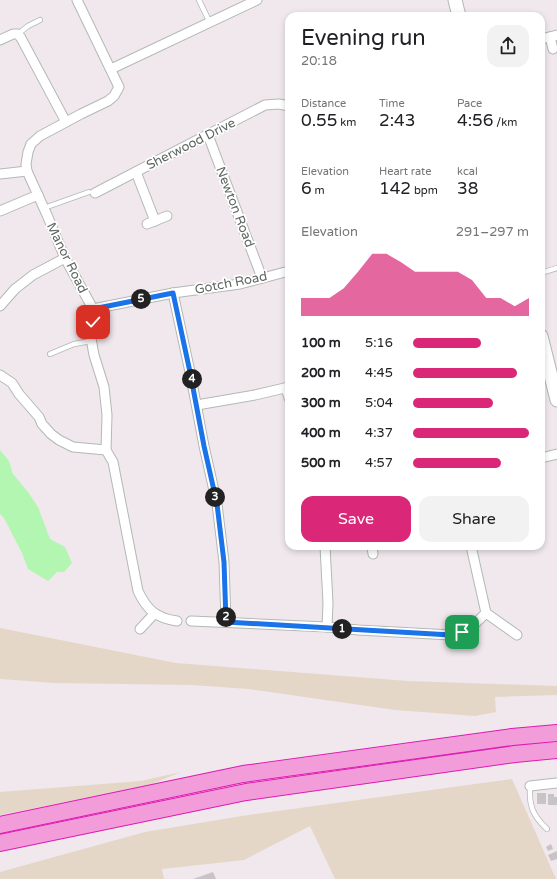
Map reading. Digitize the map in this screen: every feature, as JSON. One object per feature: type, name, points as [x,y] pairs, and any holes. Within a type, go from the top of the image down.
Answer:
[{"type":"highway","points":[[0,825],[243,774],[512,737],[557,733]]},
{"type":"highway","points":[[0,843],[246,792],[515,754],[557,750]]},
{"type":"street","name":"Manor Road","points":[[77,0],[119,87],[114,96],[108,101],[40,136],[31,144],[26,164],[27,171],[65,258],[93,309],[93,322],[90,333],[94,355],[104,387],[107,415],[106,450],[114,462],[138,591],[154,614]]},
{"type":"street","points":[[111,69],[257,0]]},
{"type":"street","points":[[455,0],[458,12]]},
{"type":"street","points":[[0,40],[13,34],[18,34],[66,122]]},
{"type":"street","points":[[549,37],[553,49]]},
{"type":"street","name":"Sherwood Drive","points":[[92,192],[136,172],[266,105],[285,105]]},
{"type":"street","name":"Newton Road","points":[[208,135],[262,278]]},
{"type":"street","points":[[0,174],[27,171]]},
{"type":"street","points":[[136,172],[151,222],[166,216]]},
{"type":"street","points":[[0,211],[38,195]]},
{"type":"street","points":[[0,306],[15,289],[33,275],[65,258]]},
{"type":"street","name":"Gotch Road","points":[[93,309],[173,293],[240,284],[285,271]]},
{"type":"street","points":[[173,293],[217,504],[224,562],[226,622]]},
{"type":"street","points":[[545,352],[557,400]]},
{"type":"street","points":[[0,375],[12,383],[19,394],[39,417],[42,424],[58,440],[73,447],[106,450]]},
{"type":"street","points":[[197,405],[285,389]]},
{"type":"street","points":[[545,457],[557,454]]},
{"type":"street","points":[[325,550],[328,602],[327,627]]},
{"type":"street","points":[[472,550],[486,613],[517,635]]},
{"type":"street","points":[[191,621],[327,627],[451,635],[462,632],[471,627],[486,613]]},
{"type":"street","points":[[140,629],[154,614],[166,619],[177,621]]},
{"type":"street","points":[[530,786],[557,783]]},
{"type":"lane","points":[[199,0],[210,22]]},
{"type":"lane","points":[[18,34],[28,26],[40,20]]},
{"type":"lane","points":[[44,208],[92,192]]},
{"type":"lane","points":[[545,272],[557,268]]},
{"type":"lane","points":[[50,354],[74,344],[91,341]]},
{"type":"lane","points":[[530,786],[532,810],[539,822],[546,829]]},
{"type":"shaded area","points":[[0,450],[9,461],[13,474],[38,507],[50,539],[65,547],[72,563],[64,572],[57,572],[48,581],[28,569],[22,553],[4,518],[0,514]]},
{"type":"shaded area","points":[[0,628],[176,663],[408,681],[557,686],[557,695],[495,697],[496,712],[475,716],[395,710],[249,689],[192,685],[54,683],[0,679]]},
{"type":"shaded area","points":[[181,772],[147,786],[0,815],[0,792],[141,781]]},
{"type":"shaded area","points":[[512,779],[556,879],[335,879],[310,826],[244,860],[162,869],[164,879],[0,879],[0,872],[145,832],[242,816]]},
{"type":"building","points":[[537,793],[546,793],[546,804],[537,804]]},
{"type":"building","points":[[548,794],[554,794],[554,797],[557,797],[557,805],[548,805]]},
{"type":"building","points":[[551,844],[553,849],[548,851],[546,847]]},
{"type":"building","points":[[557,851],[557,859],[551,861],[548,855]]},
{"type":"building","points":[[213,872],[216,879],[193,879]]},
{"type":"route","points":[[93,322],[93,309],[173,293],[217,504],[224,562],[226,622],[451,635],[462,632]]}]
